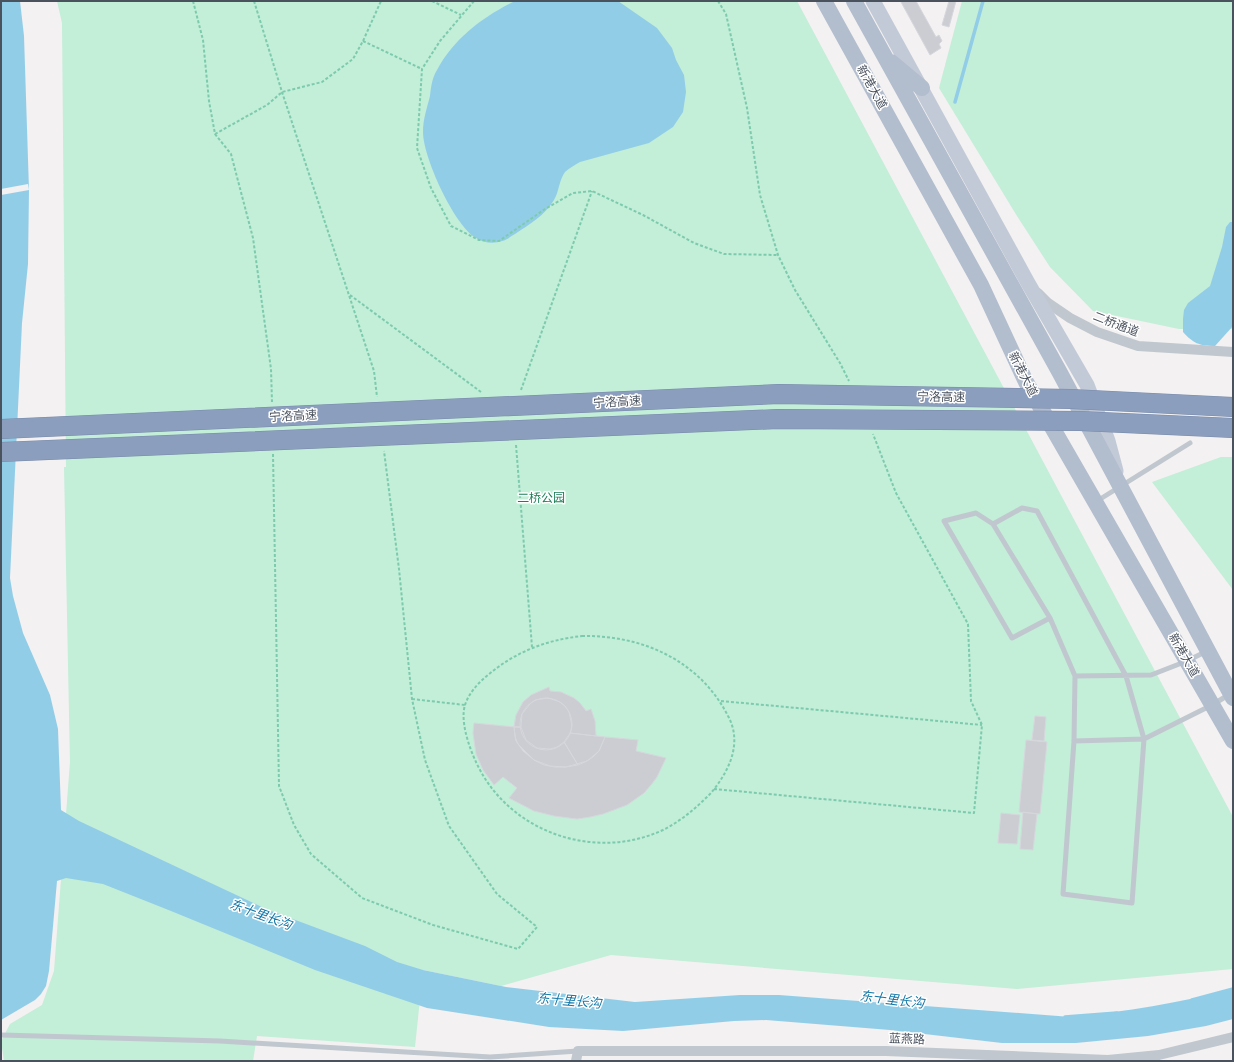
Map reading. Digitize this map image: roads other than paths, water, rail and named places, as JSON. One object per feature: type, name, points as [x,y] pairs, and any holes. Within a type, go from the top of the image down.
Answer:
[{"type":"highway","name":"宁洛高速","points":[[1,429],[779,394],[1071,400],[1233,407]]},
{"type":"highway","name":"宁洛高速","points":[[1,452],[778,419],[1080,421],[1233,428]]},
{"type":"main road","name":"新港大道","points":[[824,1],[980,285],[1026,382],[1233,741]]},
{"type":"main road","name":"新港大道","points":[[854,1],[1060,373],[1232,696]]},
{"type":"main road","points":[[883,55],[922,88]]},
{"type":"street","points":[[873,1],[1028,283],[1087,385],[1108,441],[1120,488]]},
{"type":"street","name":"二桥通道","points":[[1028,283],[1048,302],[1070,318],[1097,332],[1138,346],[1233,352]]},
{"type":"street","name":"蓝燕路","points":[[577,1056],[886,1051],[1108,1060],[1159,1055],[1233,1037]]},
{"type":"lane","points":[[1096,501],[1120,488],[1155,464],[1190,444]]},
{"type":"lane","points":[[993,524],[1022,508],[1037,511],[1126,676],[1144,739],[1132,903],[1063,894],[1074,741],[1075,676],[1050,618],[993,524],[976,513],[944,521],[1012,638],[1050,618]]},
{"type":"lane","points":[[1075,676],[1151,675],[1208,651]]},
{"type":"lane","points":[[1074,741],[1144,739],[1232,696]]},
{"type":"lane","points":[[1,1035],[220,1041],[490,1057],[577,1056]]},
{"type":"water","points":[[1,1],[20,1],[24,36],[29,190],[28,264],[22,323],[10,578],[13,596],[23,633],[50,695],[58,729],[61,810],[79,821],[266,909],[365,946],[397,962],[423,970],[506,987],[635,1002],[740,995],[779,995],[1071,1017],[1152,1006],[1233,990],[1233,1019],[1206,1026],[1148,1036],[1076,1043],[1002,1043],[890,1030],[766,1020],[734,1021],[623,1031],[549,1027],[427,1008],[315,970],[103,884],[66,878],[57,881],[49,971],[46,986],[35,1000],[1,1020]]},
{"type":"water","points":[[515,1],[618,1],[657,28],[672,48],[676,60],[684,75],[686,92],[683,112],[673,127],[649,143],[580,162],[572,167],[565,172],[554,200],[541,215],[506,240],[489,242],[476,238],[467,231],[458,219],[441,190],[434,173],[424,143],[423,132],[431,86],[435,73],[444,58],[471,29],[503,7]]},
{"type":"water","points":[[1230,222],[1233,222],[1233,326],[1215,346],[1200,344],[1190,339],[1183,332],[1184,310],[1188,303],[1210,286],[1222,247],[1226,227]]},
{"type":"waterway","points":[[955,102],[983,1]]},
{"type":"waterway","name":"东十里长沟","points":[[1192,1000],[1233,989]]},
{"type":"waterway","name":"东十里长沟","points":[[1065,1017],[1117,1013]]},
{"type":"park label","name":"二桥公园","points":[[541,498]]}]
